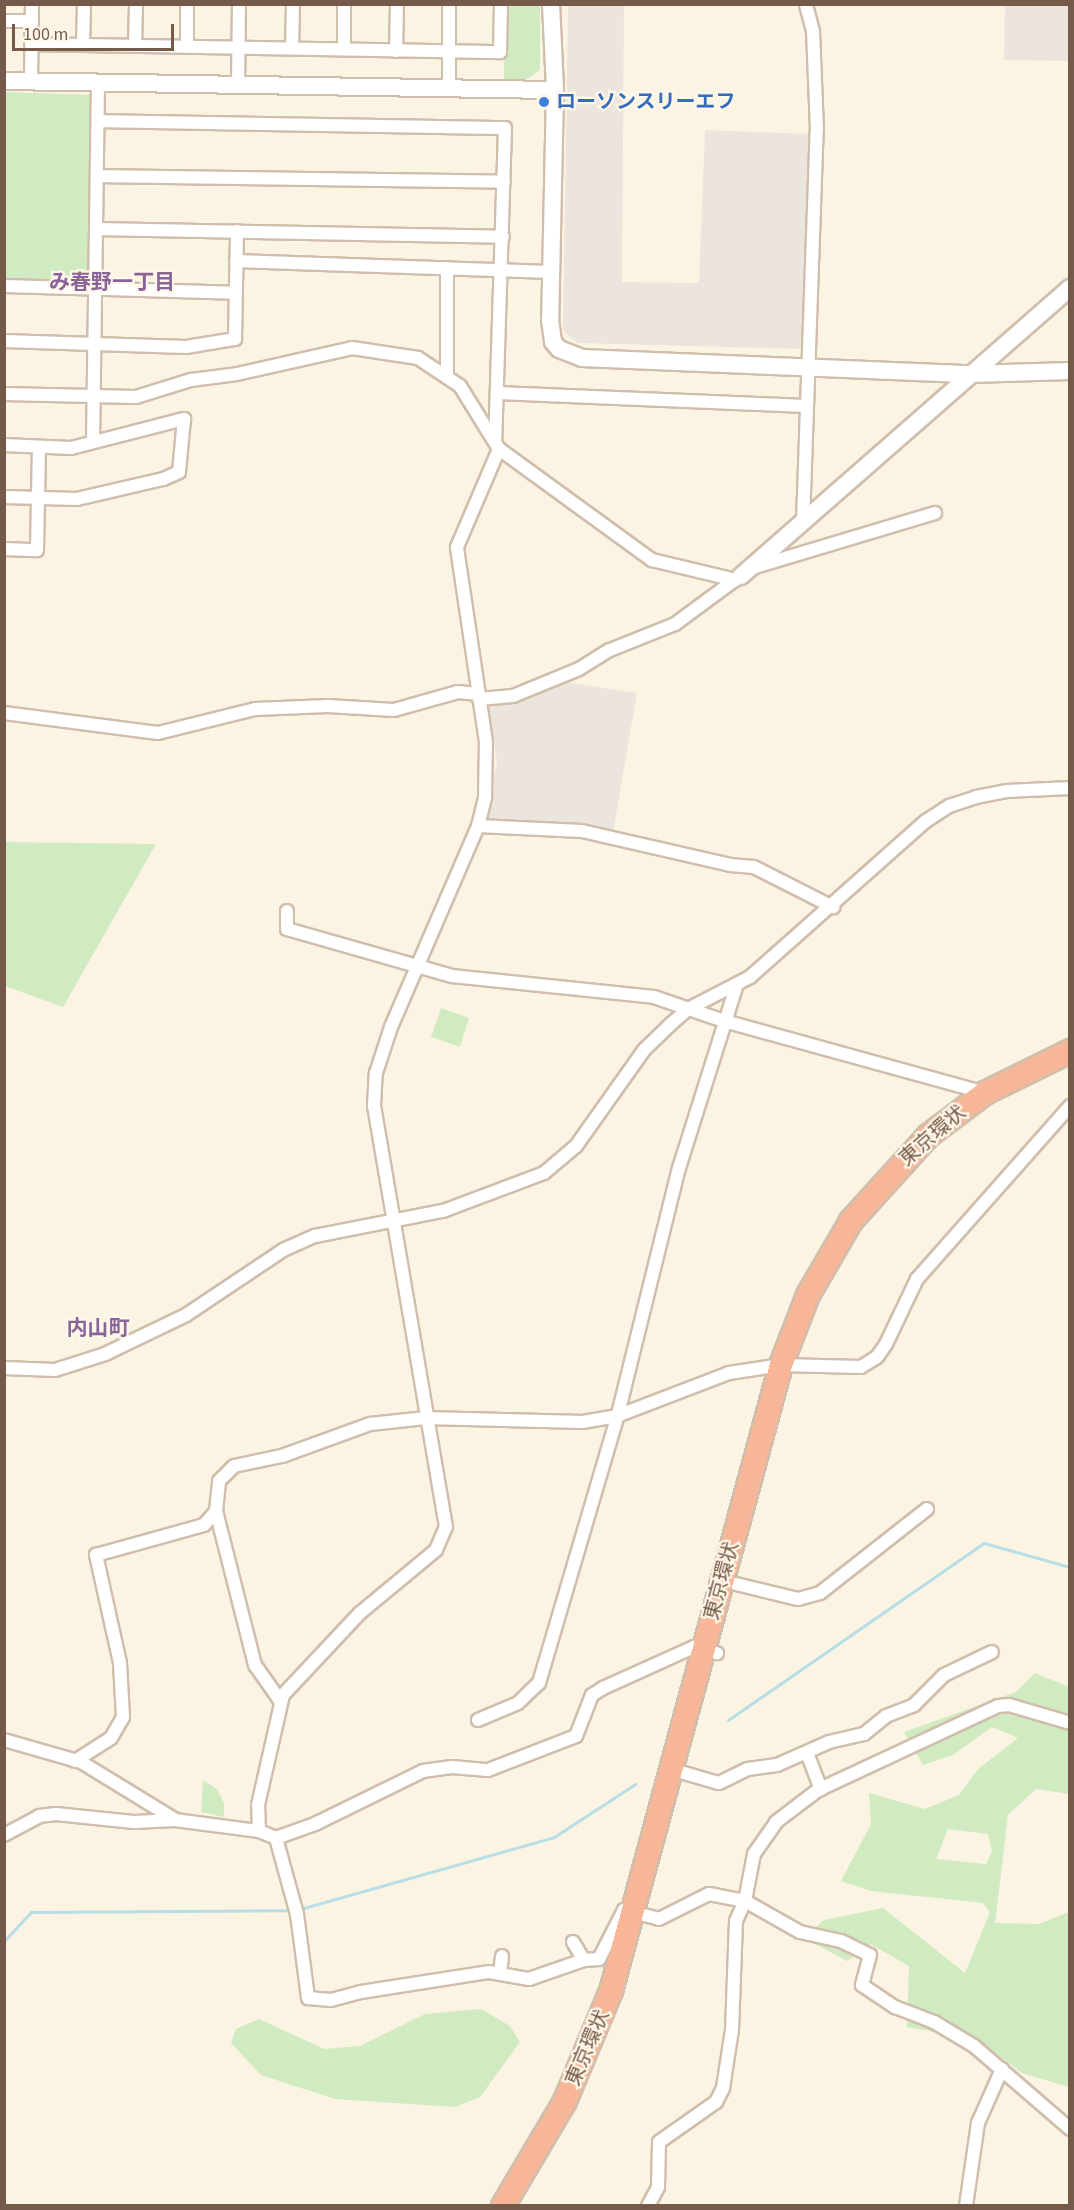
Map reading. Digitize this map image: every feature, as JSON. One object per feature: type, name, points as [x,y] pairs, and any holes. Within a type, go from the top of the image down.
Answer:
[{"type":"highway","name":"東京環状","points":[[521,2205],[593,2075],[615,2020],[640,1915],[808,1295],[851,1221],[928,1136],[985,1093],[1070,1051]]},
{"type":"highway","name":"東京環状","points":[[503,2205],[565,2101],[594,2038],[640,1915],[684,1773],[711,1651],[736,1584],[789,1364],[819,1303],[839,1264],[865,1225],[902,1181],[979,1114],[1018,1089],[1070,1065]]},
{"type":"street","points":[[31,82],[32,4]]},
{"type":"street","points":[[83,45],[84,4]]},
{"type":"street","points":[[135,45],[136,4]]},
{"type":"street","points":[[187,4],[187,46]]},
{"type":"street","points":[[238,86],[239,4]]},
{"type":"street","points":[[292,4],[292,48]]},
{"type":"street","points":[[344,4],[344,49]]},
{"type":"street","points":[[396,51],[397,4]]},
{"type":"street","points":[[449,4],[449,89]]},
{"type":"street","points":[[31,45],[500,52],[501,4]]},
{"type":"street","points":[[551,4],[555,90],[551,335],[559,350],[570,355],[970,374],[1070,371]]},
{"type":"street","points":[[803,522],[817,130],[813,30],[806,4]]},
{"type":"street","points":[[4,21],[32,21]]},
{"type":"street","points":[[4,81],[555,90]]},
{"type":"street","points":[[93,442],[98,83]]},
{"type":"street","points":[[98,121],[505,128],[497,445],[457,547],[488,771],[478,826],[390,1027],[376,1073],[376,1137],[446,1527],[441,1541],[425,1562],[360,1613],[295,1678],[282,1702],[258,1805],[259,1831]]},
{"type":"street","points":[[97,176],[504,182]]},
{"type":"street","points":[[96,229],[503,237]]},
{"type":"street","points":[[4,341],[186,347],[235,339],[237,231]]},
{"type":"street","points":[[236,261],[551,272]]},
{"type":"street","points":[[447,268],[447,374]]},
{"type":"street","points":[[4,286],[235,293]]},
{"type":"street","points":[[4,712],[158,733],[255,710],[328,706],[394,710],[458,692],[479,697],[513,696],[579,669],[610,650],[675,624],[742,575],[1070,288]]},
{"type":"street","points":[[4,394],[135,397],[191,380],[237,374],[352,348],[418,358],[447,374],[460,386],[497,445],[652,560],[742,575],[935,513]]},
{"type":"street","points":[[498,393],[806,406]]},
{"type":"street","points":[[4,446],[71,448],[184,419],[179,472],[77,499],[4,497]]},
{"type":"street","points":[[4,549],[37,550],[39,447]]},
{"type":"street","points":[[4,1368],[55,1370],[105,1354],[186,1315],[283,1250],[315,1236],[443,1211],[544,1173],[576,1146],[644,1050],[688,1009],[736,987],[833,907],[901,840],[949,806],[1007,790],[1070,788]]},
{"type":"street","points":[[478,826],[582,831],[730,865],[754,867],[833,907]]},
{"type":"street","points":[[287,911],[287,929],[474,981],[544,984],[654,997],[724,1021],[985,1093]]},
{"type":"street","points":[[478,1720],[518,1703],[539,1683],[617,1416],[679,1168],[736,987]]},
{"type":"street","points":[[282,1702],[255,1665],[216,1511],[219,1481],[234,1466],[282,1455],[370,1424],[426,1418],[564,1423],[617,1416],[710,1379],[789,1364],[850,1369],[861,1367],[877,1358],[917,1280],[1070,1106]]},
{"type":"street","points":[[736,1584],[798,1599],[820,1593],[927,1509]]},
{"type":"street","points":[[75,1761],[111,1738],[123,1717],[120,1663],[96,1555],[204,1525],[216,1511]]},
{"type":"street","points":[[4,1835],[39,1816],[56,1814],[134,1822],[175,1820],[259,1831],[276,1838],[315,1824],[423,1771],[452,1767],[488,1770],[576,1736],[592,1695],[603,1688],[694,1647],[711,1651]]},
{"type":"street","points":[[684,1773],[719,1783],[748,1769],[777,1765],[829,1742],[864,1734],[886,1716],[914,1705],[944,1675],[992,1652]]},
{"type":"street","points":[[648,2205],[658,2187],[659,2142],[716,2102],[723,2088],[732,2030],[733,1939],[736,1921],[745,1901],[754,1854],[762,1839],[787,1811],[820,1789],[998,1706],[1009,1705],[1070,1722]]},
{"type":"street","points":[[4,1740],[75,1761],[175,1820]]},
{"type":"street","points":[[807,1753],[820,1789]]},
{"type":"street","points":[[276,1838],[296,1910],[308,1998],[331,2000],[453,1976],[500,1973],[529,1979],[584,1960],[599,1959],[624,1910],[658,1919],[709,1894],[745,1901],[800,1932],[842,1941],[870,1955],[862,1985],[885,2001],[934,2022],[974,2046],[1070,2129]]},
{"type":"street","points":[[573,1942],[584,1960]]},
{"type":"street","points":[[500,1973],[501,1956]]},
{"type":"street","points":[[966,2205],[978,2122],[1002,2069]]},
{"type":"shaded area","points":[[568,5],[624,5],[622,282],[699,283],[705,130],[812,134],[802,349],[578,343],[563,331]]},
{"type":"shaded area","points":[[1005,5],[1069,5],[1069,61],[1004,60]]},
{"type":"shaded area","points":[[565,682],[637,693],[613,833],[487,819],[497,762],[487,703],[516,703]]},
{"type":"green space","points":[[540,5],[540,70],[527,79],[504,79],[505,7]]},
{"type":"green space","points":[[5,92],[94,95],[90,281],[5,279]]},
{"type":"green space","points":[[5,842],[156,844],[63,1007],[5,986]]},
{"type":"green space","points":[[441,1008],[469,1018],[460,1047],[431,1037]]},
{"type":"green space","points":[[1035,1673],[1069,1687],[1069,1794],[1036,1789],[1008,1815],[995,1923],[1039,1924],[1069,1912],[1069,2087],[1022,2073],[976,2039],[907,2027],[909,1966],[870,1944],[847,1961],[804,1938],[824,1920],[883,1908],[965,1973],[990,1912],[983,1903],[871,1891],[841,1881],[871,1824],[869,1793],[925,1809],[959,1795],[978,1769],[1018,1738],[992,1727],[953,1755],[923,1765],[904,1732],[1016,1692]],"holes":[[[948,1829],[988,1834],[992,1851],[986,1864],[936,1859]]]},
{"type":"green space","points":[[203,1780],[217,1789],[224,1804],[224,1817],[201,1812]]},
{"type":"green space","points":[[481,2009],[510,2026],[520,2042],[480,2097],[455,2107],[335,2099],[261,2075],[231,2043],[236,2029],[259,2019],[324,2049],[360,2046],[425,2014]]},
{"type":"waterway","points":[[728,1720],[984,1543],[1070,1567]]},
{"type":"waterway","points":[[300,1909],[554,1837],[635,1784]]},
{"type":"waterway","points":[[4,1941],[31,1912],[293,1910]]},
{"type":"place","name":"ローソンスリーエフ","points":[[544,102]]},
{"type":"district","name":"み春野一丁目","points":[[112,282]]},
{"type":"district","name":"内山町","points":[[98,1328]]}]
